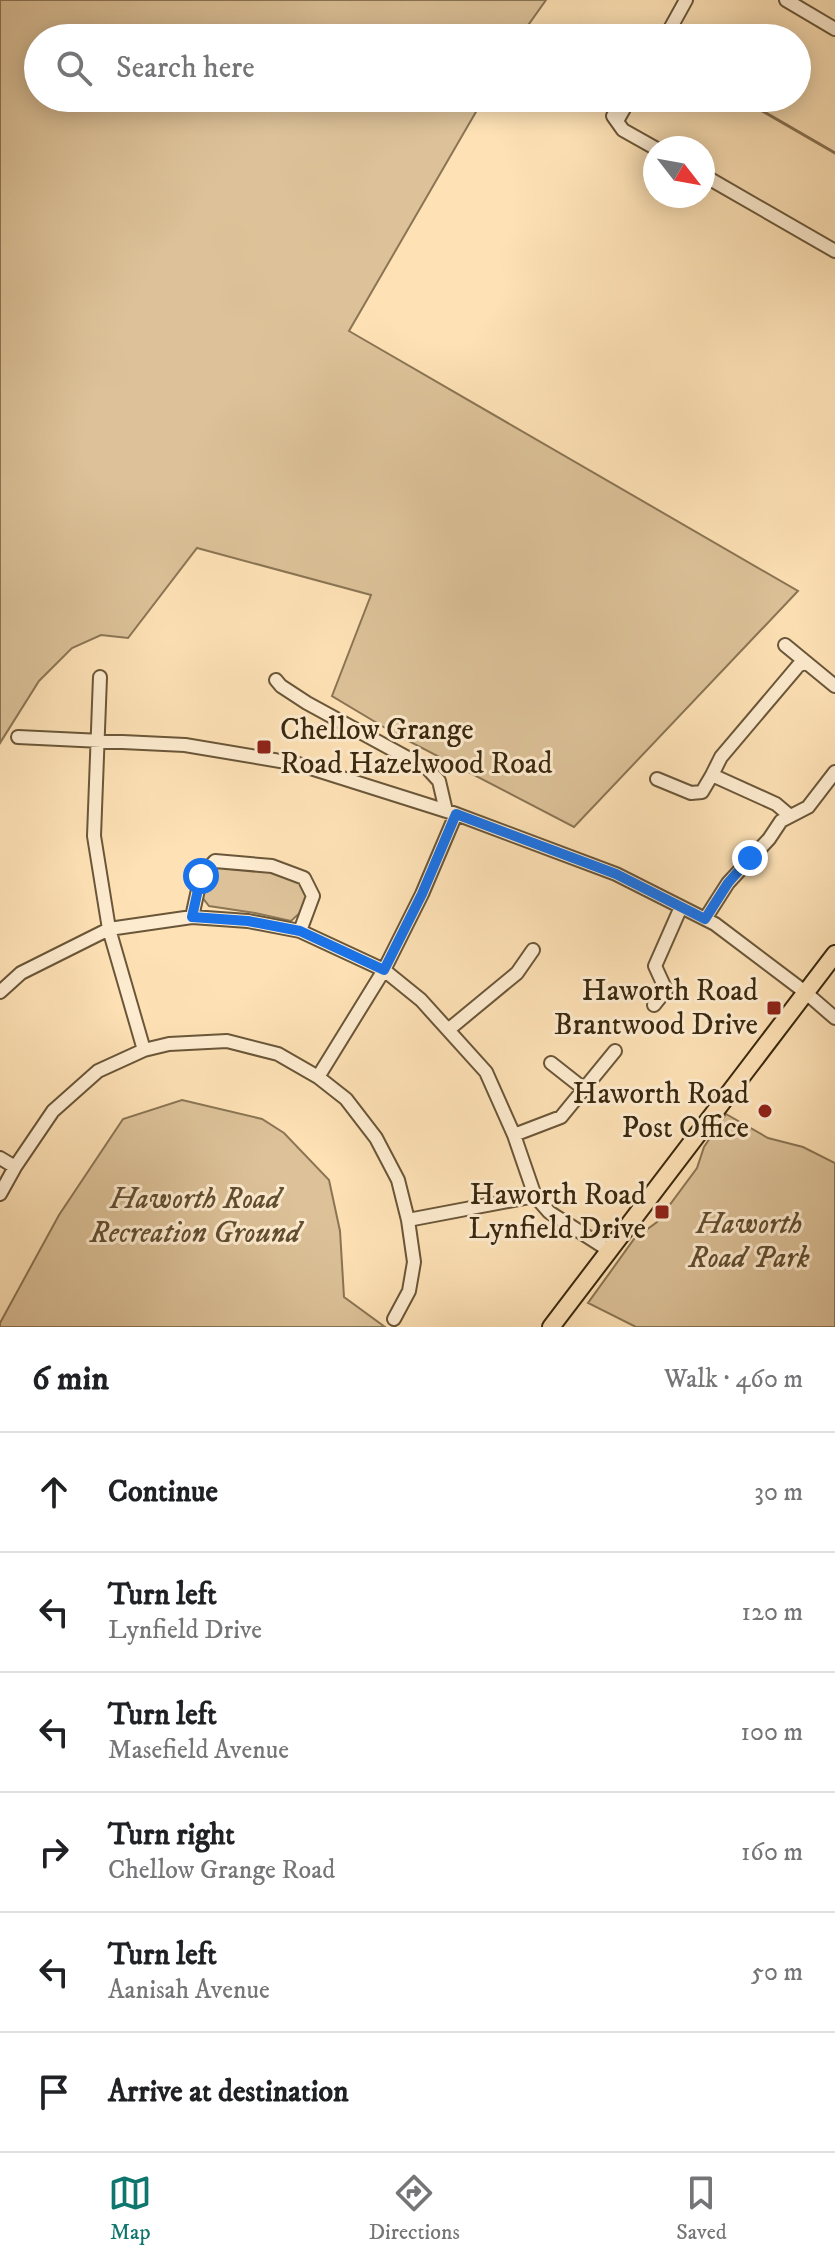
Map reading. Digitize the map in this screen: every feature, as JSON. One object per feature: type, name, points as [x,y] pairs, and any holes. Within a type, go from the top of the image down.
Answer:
[{"type":"main road","points":[[551,1327],[835,954]]},
{"type":"street","points":[[673,24],[686,0]]},
{"type":"street","points":[[786,0],[835,29]]},
{"type":"street","points":[[620,112],[615,119],[623,130],[643,141]]},
{"type":"street","points":[[715,182],[835,251]]},
{"type":"street","points":[[785,645],[835,686]]},
{"type":"street","points":[[657,779],[691,793],[702,792],[721,757],[798,666],[805,662]]},
{"type":"street","points":[[100,677],[94,836],[109,929],[144,1050]]},
{"type":"street","points":[[276,680],[307,703],[428,769],[439,781],[451,812],[422,894],[384,970],[318,1077]]},
{"type":"street","points":[[18,737],[185,745],[298,764],[451,812],[616,874],[715,924],[835,1018]]},
{"type":"street","points":[[705,919],[728,883],[769,839],[781,821],[808,807],[835,772]]},
{"type":"street","points":[[712,775],[776,804],[789,815]]},
{"type":"street","points":[[192,917],[201,876],[215,861],[272,866],[304,878],[313,896],[300,931]]},
{"type":"street","points":[[654,1005],[666,990],[655,966],[681,907]]},
{"type":"street","points":[[0,992],[21,973],[109,929],[192,917],[248,921],[300,931],[384,970],[421,1000],[486,1072],[514,1135],[535,1196],[549,1212],[610,1251]]},
{"type":"street","points":[[448,1030],[517,973],[533,950]]},
{"type":"street","points":[[0,1194],[53,1111],[98,1071],[144,1050],[169,1044],[227,1041],[278,1054],[318,1077],[346,1099],[376,1138],[398,1180],[414,1262],[409,1291],[394,1319]]},
{"type":"street","points":[[514,1135],[561,1117],[615,1051]]},
{"type":"street","points":[[551,1063],[584,1089]]},
{"type":"street","points":[[0,1158],[15,1167]]},
{"type":"street","points":[[408,1220],[535,1196]]},
{"type":"green space","points":[[0,0],[546,0],[529,24],[24,24],[24,112],[476,112],[349,331],[798,591],[574,827],[397,735],[332,696],[371,595],[197,548],[128,638],[101,635],[72,648],[39,681],[0,743]]},
{"type":"green space","points":[[217,866],[270,872],[300,882],[306,897],[302,911],[291,921],[209,906],[202,897],[206,877]]},
{"type":"green space","name":"Haworth Road Recreation Ground","points":[[182,1100],[262,1119],[284,1133],[329,1180],[340,1231],[344,1297],[385,1327],[0,1327],[59,1215],[123,1119]]},
{"type":"green space","name":"Haworth Road Park","points":[[726,1114],[768,1138],[803,1147],[835,1163],[835,1327],[636,1327],[588,1303],[634,1239],[657,1222],[697,1168],[704,1147]]},
{"type":"waterway","points":[[764,112],[835,153]]},
{"type":"place","name":"Chellow Grange Road Hazelwood Road","points":[[264,747]]},
{"type":"place","name":"Haworth Road Brantwood Drive","points":[[774,1008]]},
{"type":"place","name":"Haworth Road Post Office","points":[[765,1111]]},
{"type":"place","name":"Haworth Road Lynfield Drive","points":[[662,1212]]},
{"type":"route","points":[[201,876],[192,917],[248,921],[300,931],[384,970],[422,894],[456,814],[616,874],[705,919],[728,883],[750,858]]}]
